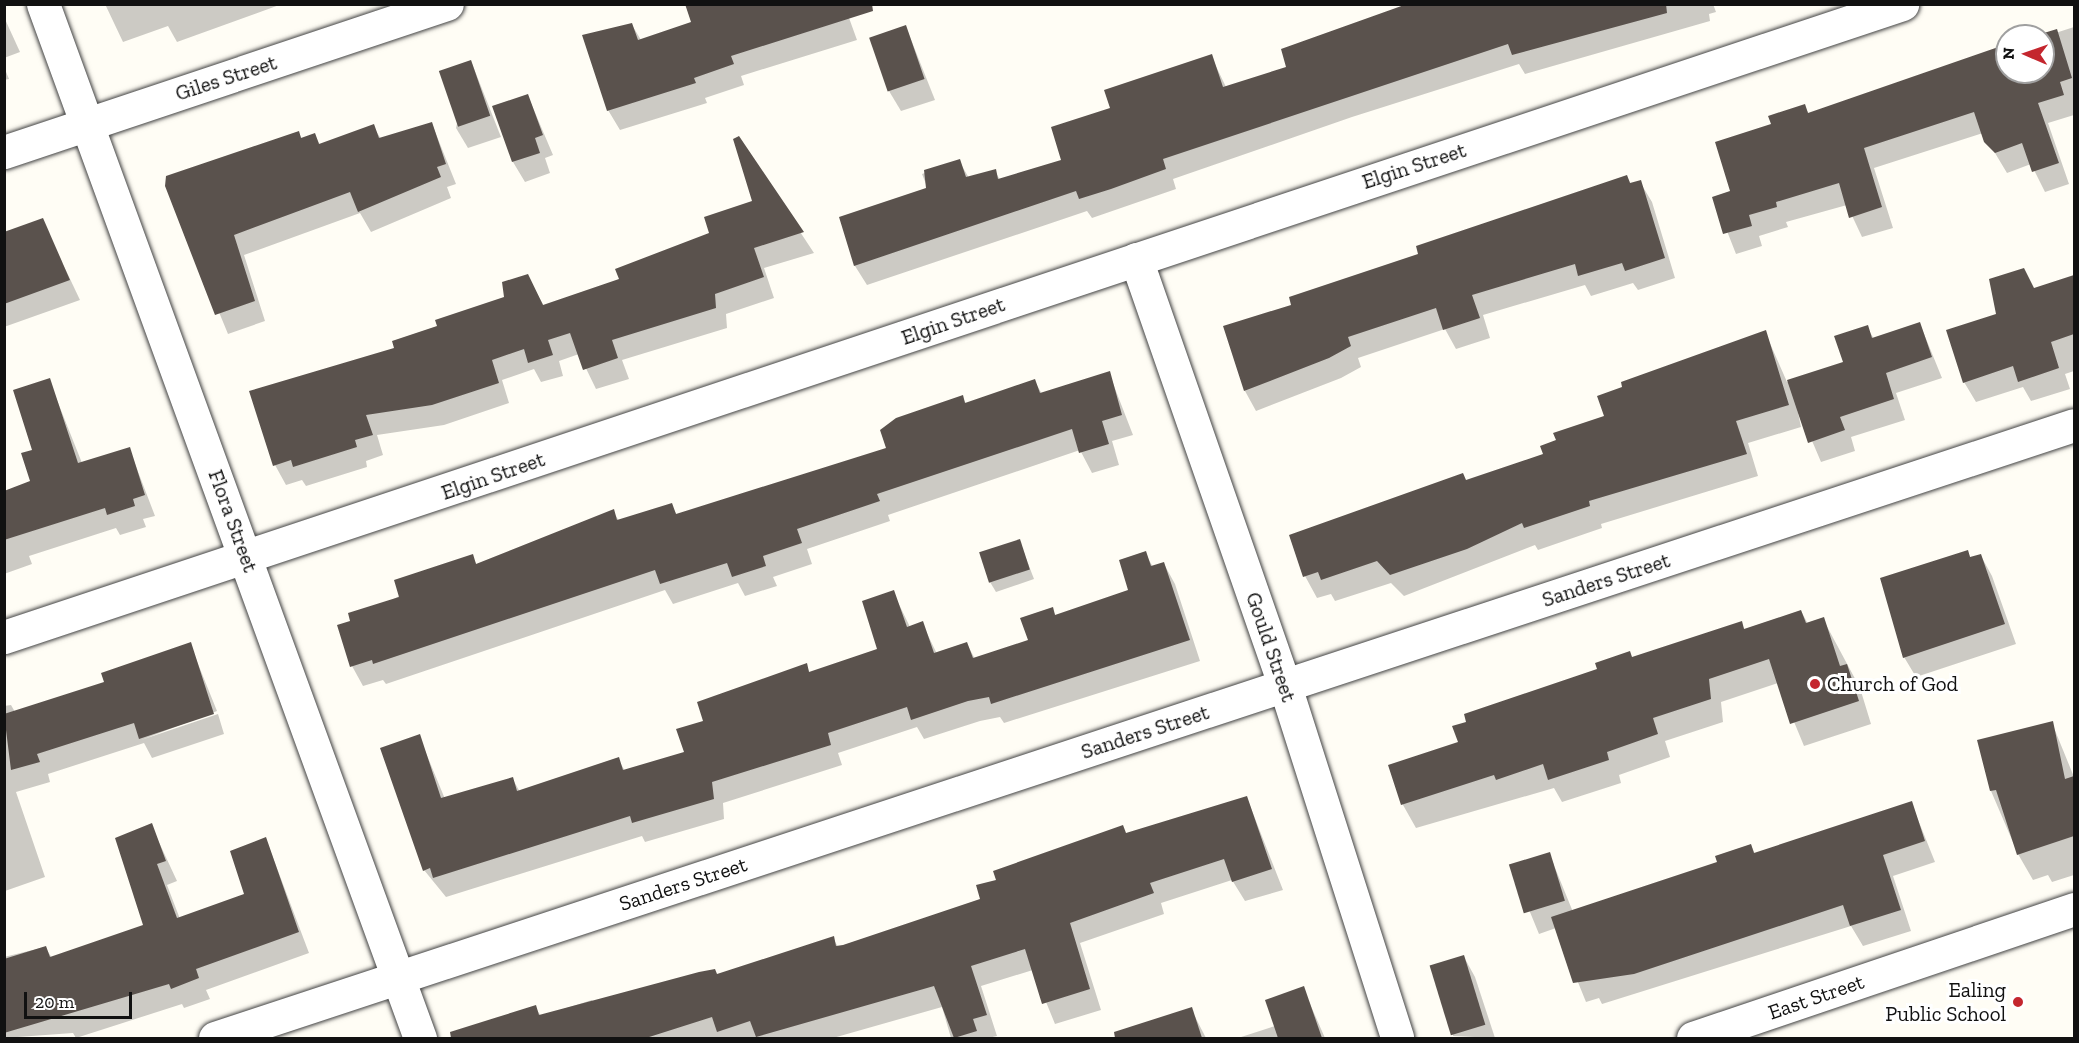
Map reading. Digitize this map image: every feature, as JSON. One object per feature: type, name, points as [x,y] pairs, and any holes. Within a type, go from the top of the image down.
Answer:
[{"type":"street","name":"Flora Street","points":[[43,4],[248,559],[420,1038]]},
{"type":"street","name":"Giles Street","points":[[4,152],[447,4]]},
{"type":"street","name":"Elgin Street","points":[[4,637],[248,559],[1136,259],[1840,14],[1902,4]]},
{"type":"street","name":"Gould Street","points":[[1136,259],[1285,686],[1397,1038]]},
{"type":"street","name":"Sanders Street","points":[[215,1038],[2074,425]]},
{"type":"street","name":"East Street","points":[[1693,1038],[2074,909]]},
{"type":"building","points":[[685,4],[872,4],[873,11],[731,56],[734,64],[694,78],[696,83],[607,111],[582,35],[632,23],[638,40],[691,22]]},
{"type":"building","points":[[1407,4],[1666,4],[1667,13],[1512,55],[1508,44],[1163,159],[1166,169],[1111,189],[1079,199],[1076,191],[854,266],[839,217],[926,188],[924,170],[960,159],[966,177],[996,169],[998,179],[1061,160],[1051,127],[1110,108],[1104,90],[1212,54],[1223,87],[1286,67],[1281,49]]},
{"type":"building","points":[[906,25],[925,79],[888,92],[869,38]]},
{"type":"building","points":[[2057,29],[2072,78],[2060,82],[2064,95],[2038,103],[2059,163],[2032,172],[2022,143],[1995,153],[1984,142],[1974,112],[1864,148],[1882,207],[1849,218],[1839,183],[1776,202],[1777,207],[1749,215],[1752,226],[1723,234],[1712,197],[1730,191],[1715,142],[1771,124],[1768,116],[1805,104],[1808,113],[1995,48],[1995,84],[2055,84],[2055,30]]},
{"type":"building","points":[[471,60],[490,116],[458,127],[439,71]]},
{"type":"building","points":[[528,94],[543,135],[535,138],[540,153],[512,162],[492,106]]},
{"type":"building","points":[[432,122],[446,164],[437,167],[441,177],[358,212],[350,192],[234,235],[255,301],[215,315],[165,186],[166,176],[299,131],[301,138],[315,133],[319,144],[374,124],[379,138]]},
{"type":"building","points":[[739,136],[804,232],[754,248],[764,277],[715,294],[716,308],[612,340],[618,358],[583,370],[570,333],[548,340],[553,355],[528,363],[524,349],[492,360],[499,383],[432,405],[366,415],[373,435],[355,440],[357,447],[293,467],[291,460],[273,466],[249,391],[394,348],[392,341],[437,326],[435,320],[504,297],[502,282],[528,274],[543,305],[619,279],[615,269],[709,233],[704,217],[752,201],[733,139]]},
{"type":"building","points":[[1627,175],[1630,183],[1641,180],[1665,258],[1625,271],[1622,263],[1578,276],[1575,264],[1472,295],[1480,318],[1443,330],[1436,308],[1348,337],[1351,346],[1329,358],[1244,391],[1223,326],[1291,305],[1289,297],[1418,254],[1416,246]]},
{"type":"building","points":[[43,218],[70,280],[4,304],[4,232]]},
{"type":"building","points":[[2024,268],[2034,288],[2074,275],[2074,334],[2051,342],[2059,368],[2018,382],[2013,366],[1963,383],[1946,330],[1996,314],[1989,279]]},
{"type":"building","points":[[1920,322],[1932,357],[1886,373],[1894,399],[1840,417],[1845,430],[1808,443],[1787,380],[1843,362],[1834,336],[1868,325],[1872,338]]},
{"type":"building","points":[[1766,330],[1789,405],[1736,421],[1747,454],[1589,501],[1590,506],[1524,528],[1522,523],[1467,549],[1390,575],[1377,561],[1321,580],[1318,572],[1303,577],[1289,535],[1463,473],[1466,480],[1543,454],[1540,446],[1556,440],[1553,433],[1604,416],[1597,396],[1622,387],[1621,382]]},
{"type":"building","points":[[1110,371],[1122,415],[1102,421],[1109,444],[1079,453],[1072,429],[877,494],[880,501],[797,529],[802,543],[763,556],[766,566],[732,577],[727,563],[660,584],[655,570],[373,664],[372,660],[350,667],[337,625],[350,621],[348,613],[399,597],[394,580],[473,554],[476,564],[614,509],[617,520],[672,503],[676,514],[886,448],[880,430],[896,418],[963,395],[965,403],[1035,379],[1040,393]]},
{"type":"building","points":[[50,378],[78,463],[130,447],[145,495],[133,499],[135,506],[107,515],[105,508],[4,540],[4,491],[30,481],[21,453],[32,450],[13,390]]},
{"type":"building","points":[[1020,539],[1030,569],[989,583],[979,552]]},
{"type":"building","points":[[1968,550],[1970,557],[1981,554],[2005,624],[1903,658],[1880,578]]},
{"type":"building","points":[[1146,551],[1151,566],[1164,562],[1190,640],[991,704],[989,697],[968,701],[911,720],[907,707],[828,733],[831,745],[712,782],[714,799],[632,823],[630,816],[433,878],[430,868],[423,871],[380,748],[420,734],[441,798],[513,777],[517,791],[619,757],[623,770],[684,752],[676,729],[703,721],[697,702],[807,663],[809,672],[877,649],[862,601],[894,590],[907,627],[923,621],[934,653],[967,642],[973,658],[1028,640],[1020,618],[1053,607],[1055,615],[1128,590],[1119,560]]},
{"type":"building","points":[[1801,610],[1806,623],[1824,617],[1840,666],[1847,664],[1859,701],[1790,724],[1769,659],[1709,679],[1711,699],[1653,718],[1658,734],[1607,752],[1609,760],[1548,780],[1543,764],[1496,780],[1494,775],[1401,805],[1388,765],[1458,742],[1452,726],[1466,722],[1464,714],[1597,669],[1595,663],[1630,651],[1632,657],[1742,621],[1744,629]]},
{"type":"building","points":[[191,642],[214,714],[139,739],[134,723],[37,754],[40,762],[11,770],[4,714],[104,682],[101,673]]},
{"type":"building","points":[[2053,721],[2065,779],[2074,776],[2074,836],[2017,855],[1996,790],[1990,791],[1977,740]]},
{"type":"building","points":[[1247,796],[1272,869],[1232,882],[1224,859],[1150,883],[1154,893],[1070,923],[1090,989],[1042,1004],[1025,949],[971,966],[987,1015],[973,1019],[977,1031],[954,1038],[934,986],[756,1037],[750,1021],[717,1032],[712,1017],[646,1038],[451,1038],[450,1032],[536,1005],[539,1015],[699,972],[715,969],[717,974],[834,936],[836,946],[843,945],[980,899],[976,885],[996,880],[993,871],[1123,825],[1126,833]]},
{"type":"building","points":[[1912,801],[1925,841],[1883,855],[1901,910],[1850,926],[1843,905],[1634,974],[1573,983],[1551,917],[1717,862],[1715,856],[1751,844],[1754,853]]},
{"type":"building","points":[[152,823],[166,861],[157,864],[177,918],[244,894],[230,851],[266,837],[299,932],[196,969],[199,978],[171,989],[169,984],[4,1033],[4,959],[46,946],[50,957],[143,925],[115,838]]},
{"type":"building","points":[[1550,852],[1565,901],[1524,913],[1509,865]]},
{"type":"building","points":[[1464,955],[1485,1025],[1451,1035],[1430,966]]},
{"type":"building","points":[[1304,986],[1322,1038],[1278,1038],[1265,1000]]},
{"type":"building","points":[[1192,1007],[1202,1038],[1115,1038],[1114,1032]]},
{"type":"place","name":"Church of God","points":[[1815,684]]},
{"type":"place","name":"Ealing Public School","points":[[2018,1002]]}]
